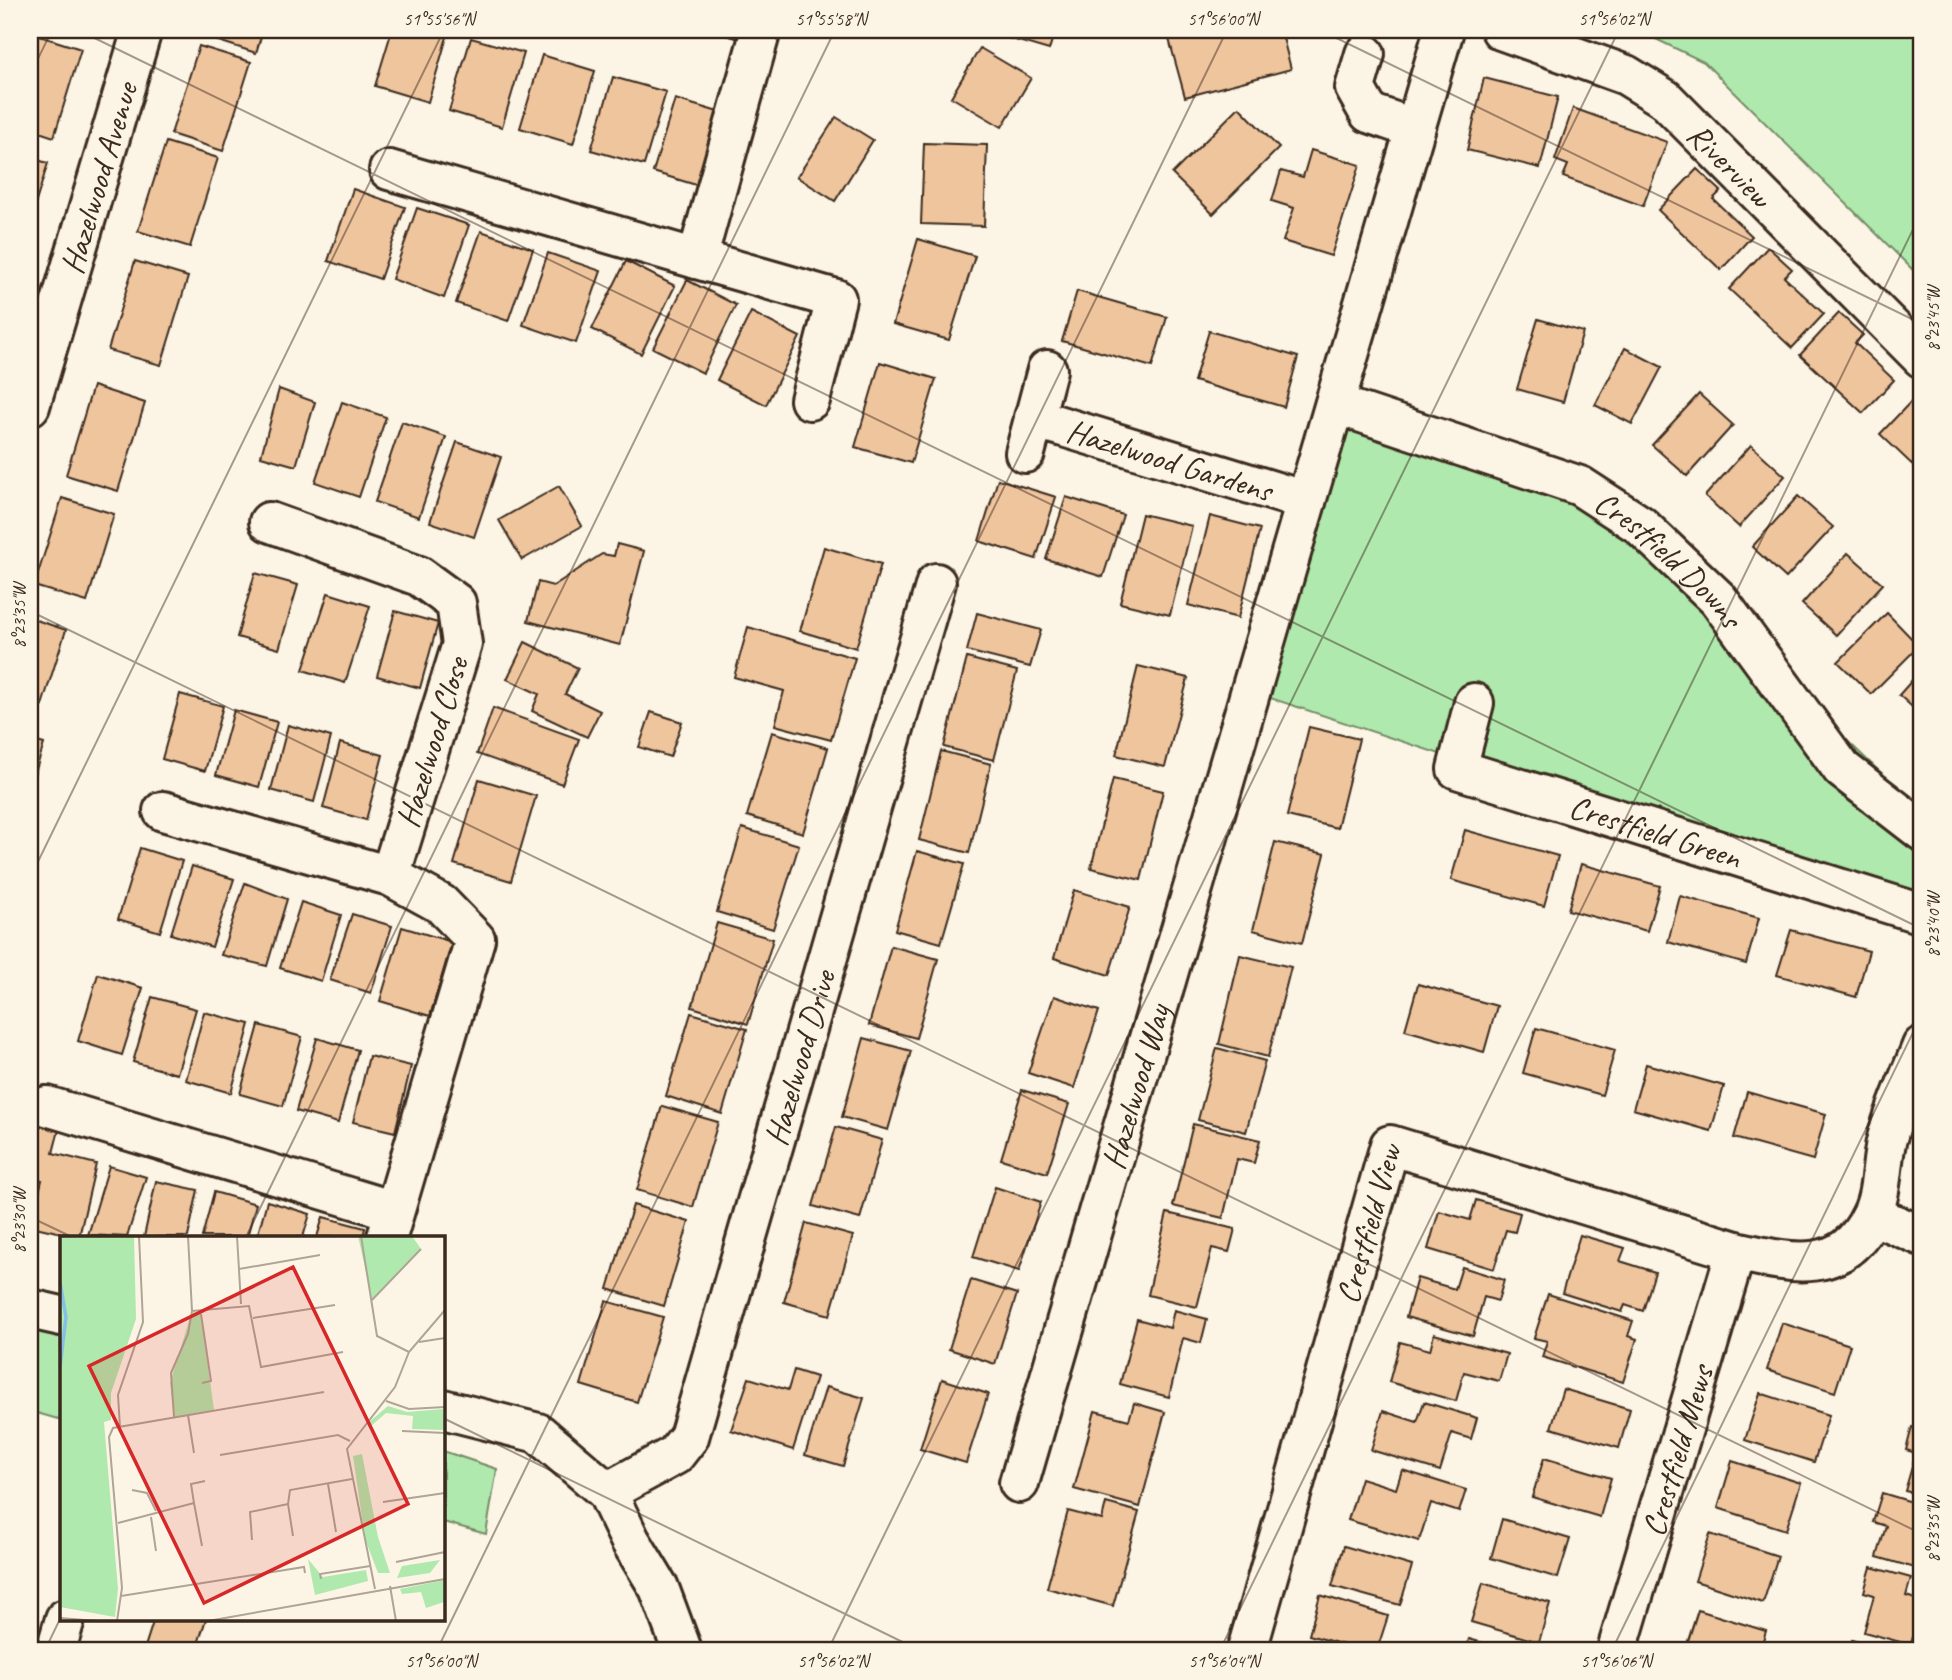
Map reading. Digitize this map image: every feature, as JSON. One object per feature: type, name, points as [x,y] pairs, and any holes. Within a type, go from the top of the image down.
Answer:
[{"type":"street","name":"Hazelwood Avenue","points":[[30,405],[142,30]]},
{"type":"street","points":[[697,260],[761,30]]},
{"type":"street","name":"Hazelwood Way","points":[[1019,1483],[1444,30]]},
{"type":"street","name":"Riverview","points":[[1501,30],[1626,75],[1665,99],[1922,358]]},
{"type":"street","points":[[1365,54],[1355,88],[1369,113],[1415,129]]},
{"type":"street","points":[[388,170],[836,299],[810,400]]},
{"type":"street","name":"Hazelwood Gardens","points":[[1047,370],[1029,435],[1306,501]]},
{"type":"street","name":"Crestfield Downs","points":[[1335,404],[1580,486],[1640,525],[1718,599],[1842,769],[1922,831]]},
{"type":"street","name":"Hazelwood Close","points":[[269,522],[419,576],[456,603],[462,644],[390,876]]},
{"type":"street","name":"Hazelwood Drive","points":[[607,1492],[675,1455],[689,1437],[936,583]]},
{"type":"street","name":"Crestfield Green","points":[[1474,703],[1457,769],[1922,914]]},
{"type":"street","points":[[47,1106],[390,1224],[475,939],[441,904],[390,876],[163,811]]},
{"type":"street","points":[[1736,1251],[1783,1261],[1831,1259],[1854,1241],[1872,1215],[1887,1140],[1922,1046]]},
{"type":"street","name":"Crestfield View","points":[[1247,1650],[1390,1146],[1736,1251]]},
{"type":"street","points":[[1872,1215],[1922,1236]]},
{"type":"street","name":"Crestfield Mews","points":[[1617,1650],[1736,1251]]},
{"type":"street","points":[[30,1309],[60,1316]]},
{"type":"street","points":[[444,1409],[538,1433],[607,1492],[630,1540],[659,1588],[682,1650]]},
{"type":"street","points":[[56,1650],[65,1620]]},
{"type":"green space","points":[[1637,30],[1922,30],[1922,279],[1704,62]]},
{"type":"green space","points":[[1335,405],[1580,486],[1922,812],[1922,913],[1252,692]]},
{"type":"green space","points":[[30,1314],[60,1324],[60,1420],[30,1411]]},
{"type":"green space","points":[[444,1451],[497,1469],[486,1534],[444,1522]]},
{"type":"building","points":[[205,30],[263,30],[256,53],[203,36]]},
{"type":"building","points":[[392,30],[449,30],[428,102],[375,86]]},
{"type":"building","points":[[708,30],[743,30],[740,39]]},
{"type":"building","points":[[992,30],[1055,30],[1049,50],[991,33]]},
{"type":"building","points":[[1202,30],[1281,30],[1291,69],[1185,97],[1169,39]]},
{"type":"building","points":[[30,33],[81,49],[54,137],[30,129]]},
{"type":"building","points":[[471,38],[524,53],[502,127],[449,111]]},
{"type":"building","points":[[199,46],[251,62],[223,151],[171,134]]},
{"type":"building","points":[[980,48],[1031,78],[1002,127],[951,97]]},
{"type":"building","points":[[542,55],[595,71],[573,144],[520,128]]},
{"type":"building","points":[[613,77],[666,92],[644,165],[591,150]]},
{"type":"building","points":[[1484,78],[1558,97],[1540,168],[1467,150]]},
{"type":"building","points":[[675,99],[728,115],[706,188],[653,172]]},
{"type":"building","points":[[1239,107],[1279,148],[1213,214],[1172,174]]},
{"type":"building","points":[[1573,108],[1667,142],[1643,206],[1563,177],[1568,165],[1555,160]]},
{"type":"building","points":[[836,117],[873,140],[835,201],[797,177]]},
{"type":"building","points":[[166,142],[218,158],[190,247],[138,231]]},
{"type":"building","points":[[924,143],[987,145],[984,226],[921,224]]},
{"type":"building","points":[[1311,150],[1360,165],[1331,256],[1283,241],[1294,208],[1272,201],[1281,171],[1303,177]]},
{"type":"building","points":[[30,158],[48,163],[30,221]]},
{"type":"building","points":[[1697,169],[1721,191],[1713,199],[1752,236],[1721,270],[1658,210]]},
{"type":"building","points":[[353,189],[405,207],[380,279],[328,261]]},
{"type":"building","points":[[417,208],[469,225],[444,298],[392,279]]},
{"type":"building","points":[[481,231],[533,249],[508,321],[456,303]]},
{"type":"building","points":[[918,239],[975,256],[949,340],[893,324]]},
{"type":"building","points":[[1768,247],[1792,269],[1784,277],[1824,314],[1792,348],[1729,289]]},
{"type":"building","points":[[548,253],[601,271],[576,343],[523,325]]},
{"type":"building","points":[[135,261],[188,277],[161,365],[108,350]]},
{"type":"building","points":[[626,261],[675,286],[641,354],[592,329]]},
{"type":"building","points":[[687,280],[736,305],[703,373],[653,348]]},
{"type":"building","points":[[1077,291],[1167,317],[1152,367],[1062,341]]},
{"type":"building","points":[[751,312],[800,337],[766,405],[717,380]]},
{"type":"building","points":[[1839,313],[1863,335],[1855,343],[1894,380],[1863,413],[1800,355]]},
{"type":"building","points":[[1538,319],[1583,332],[1563,402],[1517,389]]},
{"type":"building","points":[[1209,331],[1298,357],[1284,407],[1194,381]]},
{"type":"building","points":[[1625,348],[1662,367],[1632,424],[1595,405]]},
{"type":"building","points":[[880,362],[936,379],[911,463],[855,447]]},
{"type":"building","points":[[93,386],[145,403],[118,491],[66,475]]},
{"type":"building","points":[[279,389],[315,402],[296,466],[261,456]]},
{"type":"building","points":[[1919,393],[1922,396],[1922,474],[1880,434]]},
{"type":"building","points":[[1699,394],[1733,425],[1687,476],[1652,445]]},
{"type":"building","points":[[342,402],[386,417],[359,497],[315,482]]},
{"type":"building","points":[[402,422],[446,437],[419,517],[375,502]]},
{"type":"building","points":[[457,442],[501,457],[474,537],[430,522]]},
{"type":"building","points":[[1751,445],[1785,476],[1739,527],[1705,496]]},
{"type":"building","points":[[998,479],[1056,497],[1036,559],[979,541]]},
{"type":"building","points":[[559,486],[582,526],[522,560],[499,520]]},
{"type":"building","points":[[1798,496],[1833,527],[1786,578],[1752,547]]},
{"type":"building","points":[[1066,497],[1123,515],[1103,577],[1046,559]]},
{"type":"building","points":[[62,498],[114,514],[87,602],[34,586]]},
{"type":"building","points":[[1142,514],[1192,526],[1170,615],[1120,603]]},
{"type":"building","points":[[1210,516],[1260,529],[1238,618],[1188,605]]},
{"type":"building","points":[[617,544],[644,551],[620,645],[528,621],[538,582],[553,586],[602,554],[614,556]]},
{"type":"building","points":[[824,547],[881,564],[856,648],[800,631]]},
{"type":"building","points":[[1848,553],[1883,584],[1836,635],[1802,604]]},
{"type":"building","points":[[255,573],[298,585],[279,649],[237,637]]},
{"type":"building","points":[[328,593],[370,606],[345,683],[303,670]]},
{"type":"building","points":[[395,611],[438,623],[420,688],[377,676]]},
{"type":"building","points":[[977,613],[1041,630],[1030,667],[967,651]]},
{"type":"building","points":[[1887,613],[1919,646],[1871,694],[1838,662]]},
{"type":"building","points":[[30,618],[66,630],[38,718],[30,715]]},
{"type":"building","points":[[748,627],[855,658],[831,740],[775,725],[784,691],[734,677]]},
{"type":"building","points":[[525,642],[578,668],[565,694],[600,711],[587,737],[532,711],[539,694],[507,679]]},
{"type":"building","points":[[967,658],[1017,671],[994,760],[944,747]]},
{"type":"building","points":[[1138,666],[1188,678],[1165,767],[1116,755]]},
{"type":"building","points":[[1922,669],[1922,716],[1899,695]]},
{"type":"building","points":[[180,694],[223,706],[205,771],[162,759]]},
{"type":"building","points":[[493,708],[579,739],[562,784],[477,754]]},
{"type":"building","points":[[234,710],[277,722],[259,787],[216,775]]},
{"type":"building","points":[[651,712],[682,722],[670,757],[639,747]]},
{"type":"building","points":[[288,725],[331,737],[314,802],[271,790]]},
{"type":"building","points":[[1309,727],[1359,739],[1337,828],[1287,816]]},
{"type":"building","points":[[772,732],[828,748],[803,833],[747,816]]},
{"type":"building","points":[[30,740],[44,744],[30,789]]},
{"type":"building","points":[[340,743],[383,755],[366,820],[323,808]]},
{"type":"building","points":[[941,751],[991,764],[969,853],[919,840]]},
{"type":"building","points":[[479,779],[536,796],[511,881],[454,864]]},
{"type":"building","points":[[1113,779],[1163,791],[1141,880],[1091,868]]},
{"type":"building","points":[[742,828],[799,845],[773,929],[717,912]]},
{"type":"building","points":[[1465,830],[1558,856],[1544,906],[1451,880]]},
{"type":"building","points":[[1275,842],[1325,854],[1302,943],[1253,930]]},
{"type":"building","points":[[140,848],[182,861],[160,932],[118,919]]},
{"type":"building","points":[[917,851],[964,864],[941,943],[895,930]]},
{"type":"building","points":[[1581,864],[1660,886],[1647,931],[1568,910]]},
{"type":"building","points":[[192,866],[234,879],[212,947],[171,934]]},
{"type":"building","points":[[245,883],[287,899],[267,966],[221,955]]},
{"type":"building","points":[[1074,890],[1130,907],[1109,975],[1054,958]]},
{"type":"building","points":[[1680,896],[1759,918],[1746,964],[1668,942]]},
{"type":"building","points":[[301,902],[341,915],[321,981],[280,968]]},
{"type":"building","points":[[352,914],[392,926],[371,993],[330,980]]},
{"type":"building","points":[[717,923],[773,939],[748,1024],[692,1007]]},
{"type":"building","points":[[402,927],[452,942],[430,1016],[380,1001]]},
{"type":"building","points":[[1791,930],[1869,951],[1856,997],[1777,975]]},
{"type":"building","points":[[891,946],[938,959],[916,1038],[869,1025]]},
{"type":"building","points":[[1240,955],[1291,967],[1268,1057],[1219,1044]]},
{"type":"building","points":[[98,974],[143,988],[122,1055],[78,1041]]},
{"type":"building","points":[[1418,984],[1497,1006],[1484,1052],[1405,1030]]},
{"type":"building","points":[[1054,996],[1099,1011],[1074,1088],[1028,1073]]},
{"type":"building","points":[[152,997],[196,1009],[177,1074],[133,1062]]},
{"type":"building","points":[[204,1012],[250,1024],[231,1093],[186,1080]]},
{"type":"building","points":[[691,1013],[747,1029],[722,1114],[666,1096]]},
{"type":"building","points":[[259,1025],[302,1037],[283,1106],[240,1094]]},
{"type":"building","points":[[1536,1028],[1615,1050],[1602,1095],[1523,1073]]},
{"type":"building","points":[[317,1038],[358,1050],[338,1123],[296,1111]]},
{"type":"building","points":[[864,1038],[911,1051],[888,1130],[842,1117]]},
{"type":"building","points":[[1217,1048],[1265,1061],[1246,1132],[1198,1120]]},
{"type":"building","points":[[369,1056],[411,1066],[395,1132],[353,1122]]},
{"type":"building","points":[[1646,1064],[1724,1086],[1711,1131],[1633,1109]]},
{"type":"building","points":[[1022,1090],[1069,1104],[1047,1173],[1001,1159]]},
{"type":"building","points":[[1747,1092],[1826,1114],[1813,1160],[1734,1138]]},
{"type":"building","points":[[662,1106],[718,1122],[693,1207],[637,1190]]},
{"type":"building","points":[[34,1120],[60,1126],[53,1153],[96,1164],[79,1236],[31,1226],[42,1180],[30,1177],[30,1136]]},
{"type":"building","points":[[1193,1124],[1260,1140],[1254,1163],[1237,1159],[1223,1218],[1173,1206]]},
{"type":"building","points":[[836,1127],[882,1140],[860,1219],[813,1206]]},
{"type":"building","points":[[109,1166],[146,1177],[127,1236],[88,1235]]},
{"type":"building","points":[[156,1181],[198,1190],[188,1236],[144,1236]]},
{"type":"building","points":[[995,1187],[1041,1202],[1019,1271],[973,1257]]},
{"type":"building","points":[[214,1192],[256,1204],[247,1236],[202,1236]]},
{"type":"building","points":[[1476,1200],[1520,1213],[1515,1232],[1506,1230],[1494,1269],[1428,1249],[1439,1211],[1470,1220]]},
{"type":"building","points":[[267,1201],[310,1214],[303,1236],[257,1236]]},
{"type":"building","points":[[633,1205],[689,1222],[664,1306],[608,1289]]},
{"type":"building","points":[[1167,1213],[1235,1229],[1229,1252],[1212,1248],[1197,1307],[1148,1295]]},
{"type":"building","points":[[323,1217],[365,1228],[363,1236],[317,1236]]},
{"type":"building","points":[[806,1223],[853,1236],[830,1315],[784,1302]]},
{"type":"building","points":[[1580,1235],[1625,1248],[1620,1261],[1655,1272],[1643,1311],[1625,1305],[1622,1312],[1562,1293]]},
{"type":"building","points":[[1462,1267],[1504,1280],[1498,1301],[1484,1297],[1473,1336],[1406,1317],[1417,1278],[1455,1289]]},
{"type":"building","points":[[971,1280],[1017,1294],[995,1364],[949,1349]]},
{"type":"building","points":[[1548,1294],[1633,1321],[1628,1336],[1637,1339],[1623,1382],[1542,1357],[1547,1341],[1534,1338]]},
{"type":"building","points":[[606,1301],[663,1317],[637,1402],[581,1385]]},
{"type":"building","points":[[1174,1310],[1207,1319],[1201,1343],[1183,1338],[1169,1397],[1120,1384],[1137,1319],[1170,1328]]},
{"type":"building","points":[[1782,1323],[1850,1345],[1835,1392],[1767,1370]]},
{"type":"building","points":[[1434,1334],[1507,1354],[1499,1381],[1464,1372],[1456,1401],[1389,1382],[1400,1342],[1430,1350]]},
{"type":"building","points":[[794,1370],[816,1377],[793,1450],[731,1430],[749,1378],[788,1390]]},
{"type":"building","points":[[942,1379],[988,1394],[966,1463],[920,1449]]},
{"type":"building","points":[[826,1387],[864,1398],[843,1466],[805,1455]]},
{"type":"building","points":[[1563,1389],[1630,1409],[1619,1448],[1551,1428]]},
{"type":"building","points":[[1760,1393],[1829,1415],[1814,1462],[1745,1440]]},
{"type":"building","points":[[1424,1402],[1477,1418],[1471,1439],[1452,1433],[1440,1471],[1371,1450],[1383,1411],[1417,1422]]},
{"type":"building","points":[[1134,1403],[1165,1412],[1140,1507],[1074,1489],[1095,1411],[1129,1420]]},
{"type":"building","points":[[1912,1427],[1922,1430],[1922,1495],[1905,1491],[1916,1453],[1906,1450]]},
{"type":"building","points":[[1544,1458],[1611,1478],[1600,1517],[1532,1497]]},
{"type":"building","points":[[1732,1461],[1801,1483],[1786,1530],[1718,1508]]},
{"type":"building","points":[[1402,1470],[1466,1490],[1459,1512],[1431,1503],[1419,1541],[1348,1520],[1361,1478],[1396,1489]]},
{"type":"building","points":[[1882,1493],[1922,1505],[1922,1570],[1877,1557],[1886,1526],[1873,1522]]},
{"type":"building","points":[[1106,1503],[1139,1512],[1113,1606],[1047,1588],[1068,1511],[1102,1520]]},
{"type":"building","points":[[1502,1519],[1570,1539],[1558,1578],[1491,1558]]},
{"type":"building","points":[[1710,1534],[1778,1556],[1763,1603],[1695,1581]]},
{"type":"building","points":[[1344,1546],[1412,1566],[1400,1605],[1332,1586]]},
{"type":"building","points":[[1871,1567],[1911,1578],[1906,1596],[1922,1601],[1922,1639],[1913,1636],[1911,1645],[1864,1632],[1874,1595],[1864,1592]]},
{"type":"building","points":[[1483,1583],[1550,1603],[1539,1642],[1471,1622]]},
{"type":"building","points":[[1320,1595],[1388,1616],[1377,1650],[1362,1650],[1309,1635]]},
{"type":"building","points":[[1698,1610],[1766,1631],[1760,1650],[1685,1650]]},
{"type":"building","points":[[154,1620],[206,1620],[196,1650],[144,1650]]},
{"type":"building","points":[[1469,1639],[1508,1650],[1465,1650]]},
{"type":"building","points":[[1852,1640],[1884,1650],[1849,1650]]}]
